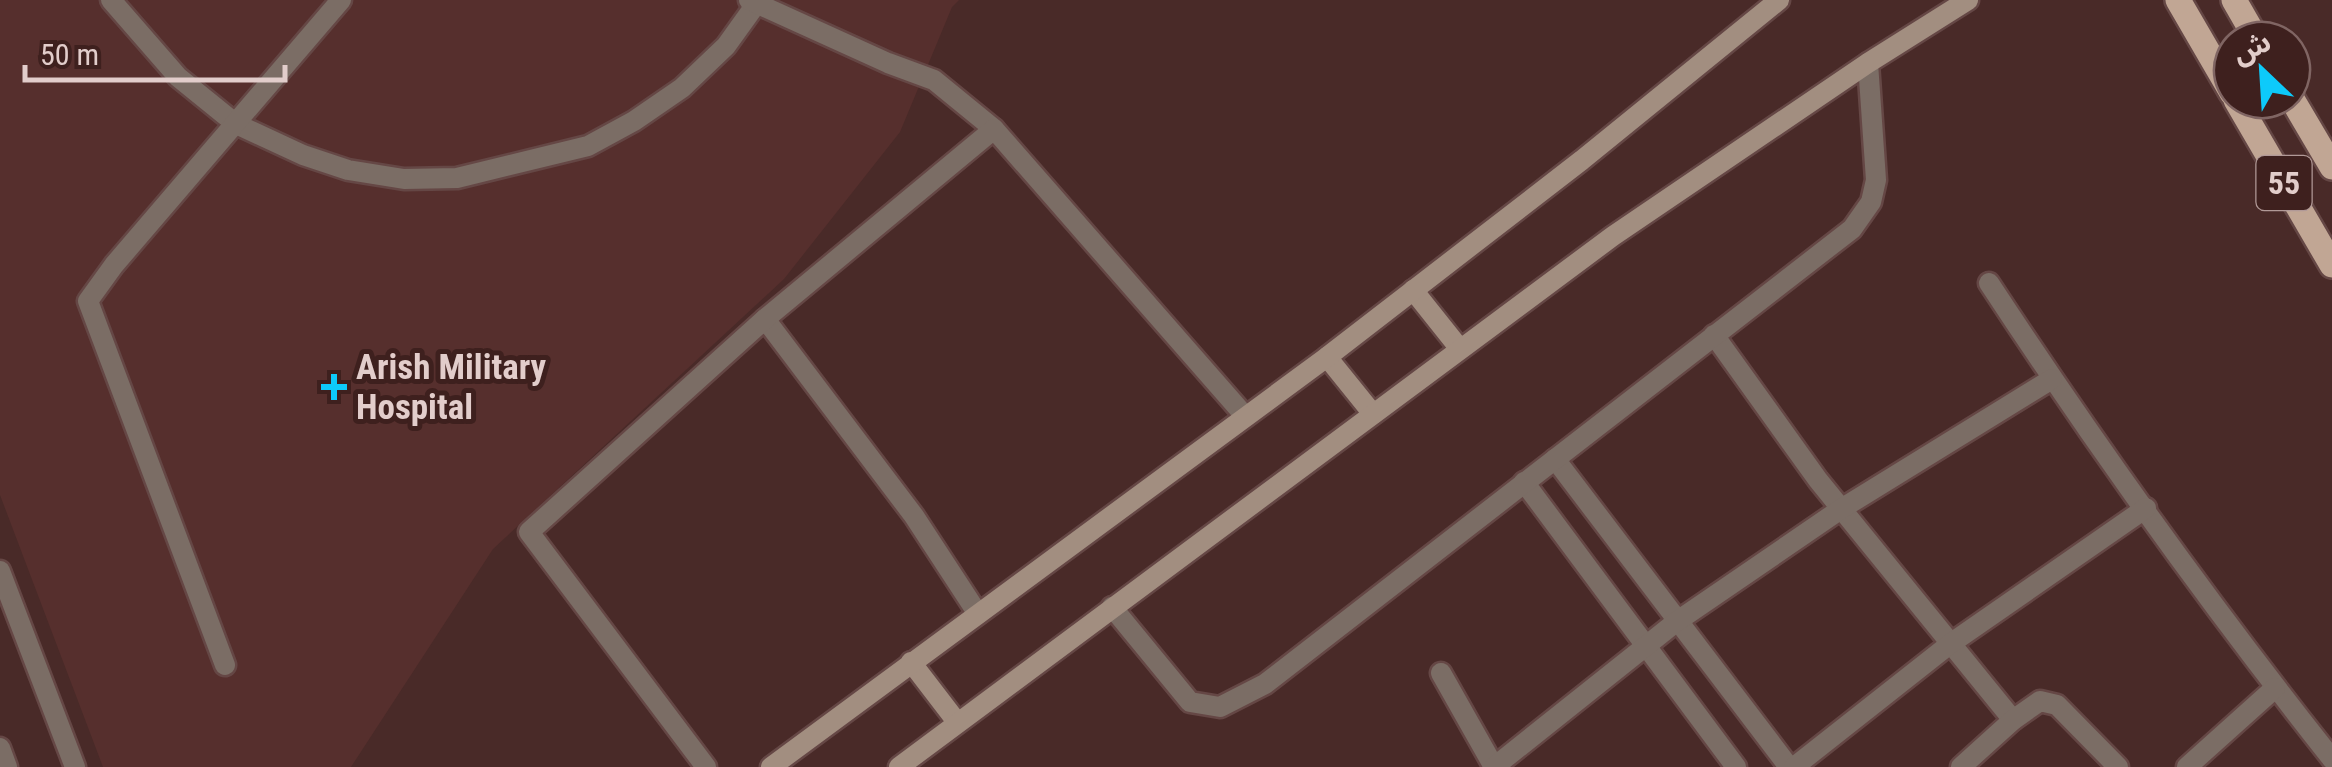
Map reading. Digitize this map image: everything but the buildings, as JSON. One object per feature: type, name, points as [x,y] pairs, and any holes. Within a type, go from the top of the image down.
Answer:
[{"type":"main road","points":[[771,767],[1327,356],[1582,160],[1779,0]]},
{"type":"main road","points":[[899,767],[1613,236],[1968,0]]},
{"type":"main road","points":[[2178,0],[2212,59]]},
{"type":"main road","name":"55","points":[[2248,120],[2332,265]]},
{"type":"main road","points":[[2304,120],[2332,167]]},
{"type":"main road","points":[[1413,290],[1460,349]]},
{"type":"main road","points":[[1327,356],[1373,414]]},
{"type":"main road","points":[[911,662],[957,722]]},
{"type":"street","points":[[111,0],[178,77],[236,124],[348,170],[404,179],[457,178],[588,146],[682,88],[726,46],[756,1],[888,63],[934,80],[994,129],[1245,416]]},
{"type":"street","points":[[225,665],[88,301],[114,265],[341,0]]},
{"type":"street","points":[[1112,607],[1190,702],[1220,707],[1265,684],[1852,229],[1871,202],[1876,180],[1868,63]]},
{"type":"street","points":[[706,767],[529,532],[765,319],[994,129]]},
{"type":"street","points":[[1989,284],[2052,379],[2275,688],[2332,760]]},
{"type":"street","points":[[765,319],[914,516],[978,614]]},
{"type":"street","points":[[1714,335],[1841,510],[2013,720]]},
{"type":"street","points":[[1442,674],[1494,767],[1676,622],[1841,510],[2052,379]]},
{"type":"street","points":[[1554,459],[1791,767],[1950,644],[2146,508]]},
{"type":"street","points":[[1524,482],[1646,643],[1727,764]]},
{"type":"street","points":[[0,571],[75,767]]},
{"type":"street","points":[[2187,767],[2275,688]]},
{"type":"street","points":[[1961,767],[2013,720],[2040,702],[2058,705],[2118,767]]},
{"type":"street","points":[[0,748],[7,767]]},
{"type":"shaded area","name":"Arish Military Hospital","points":[[0,0],[959,0],[952,7],[900,132],[784,279],[493,549],[351,767],[103,767],[0,495]]},
{"type":"place","name":"Arish Military Hospital","points":[[334,387]]}]
